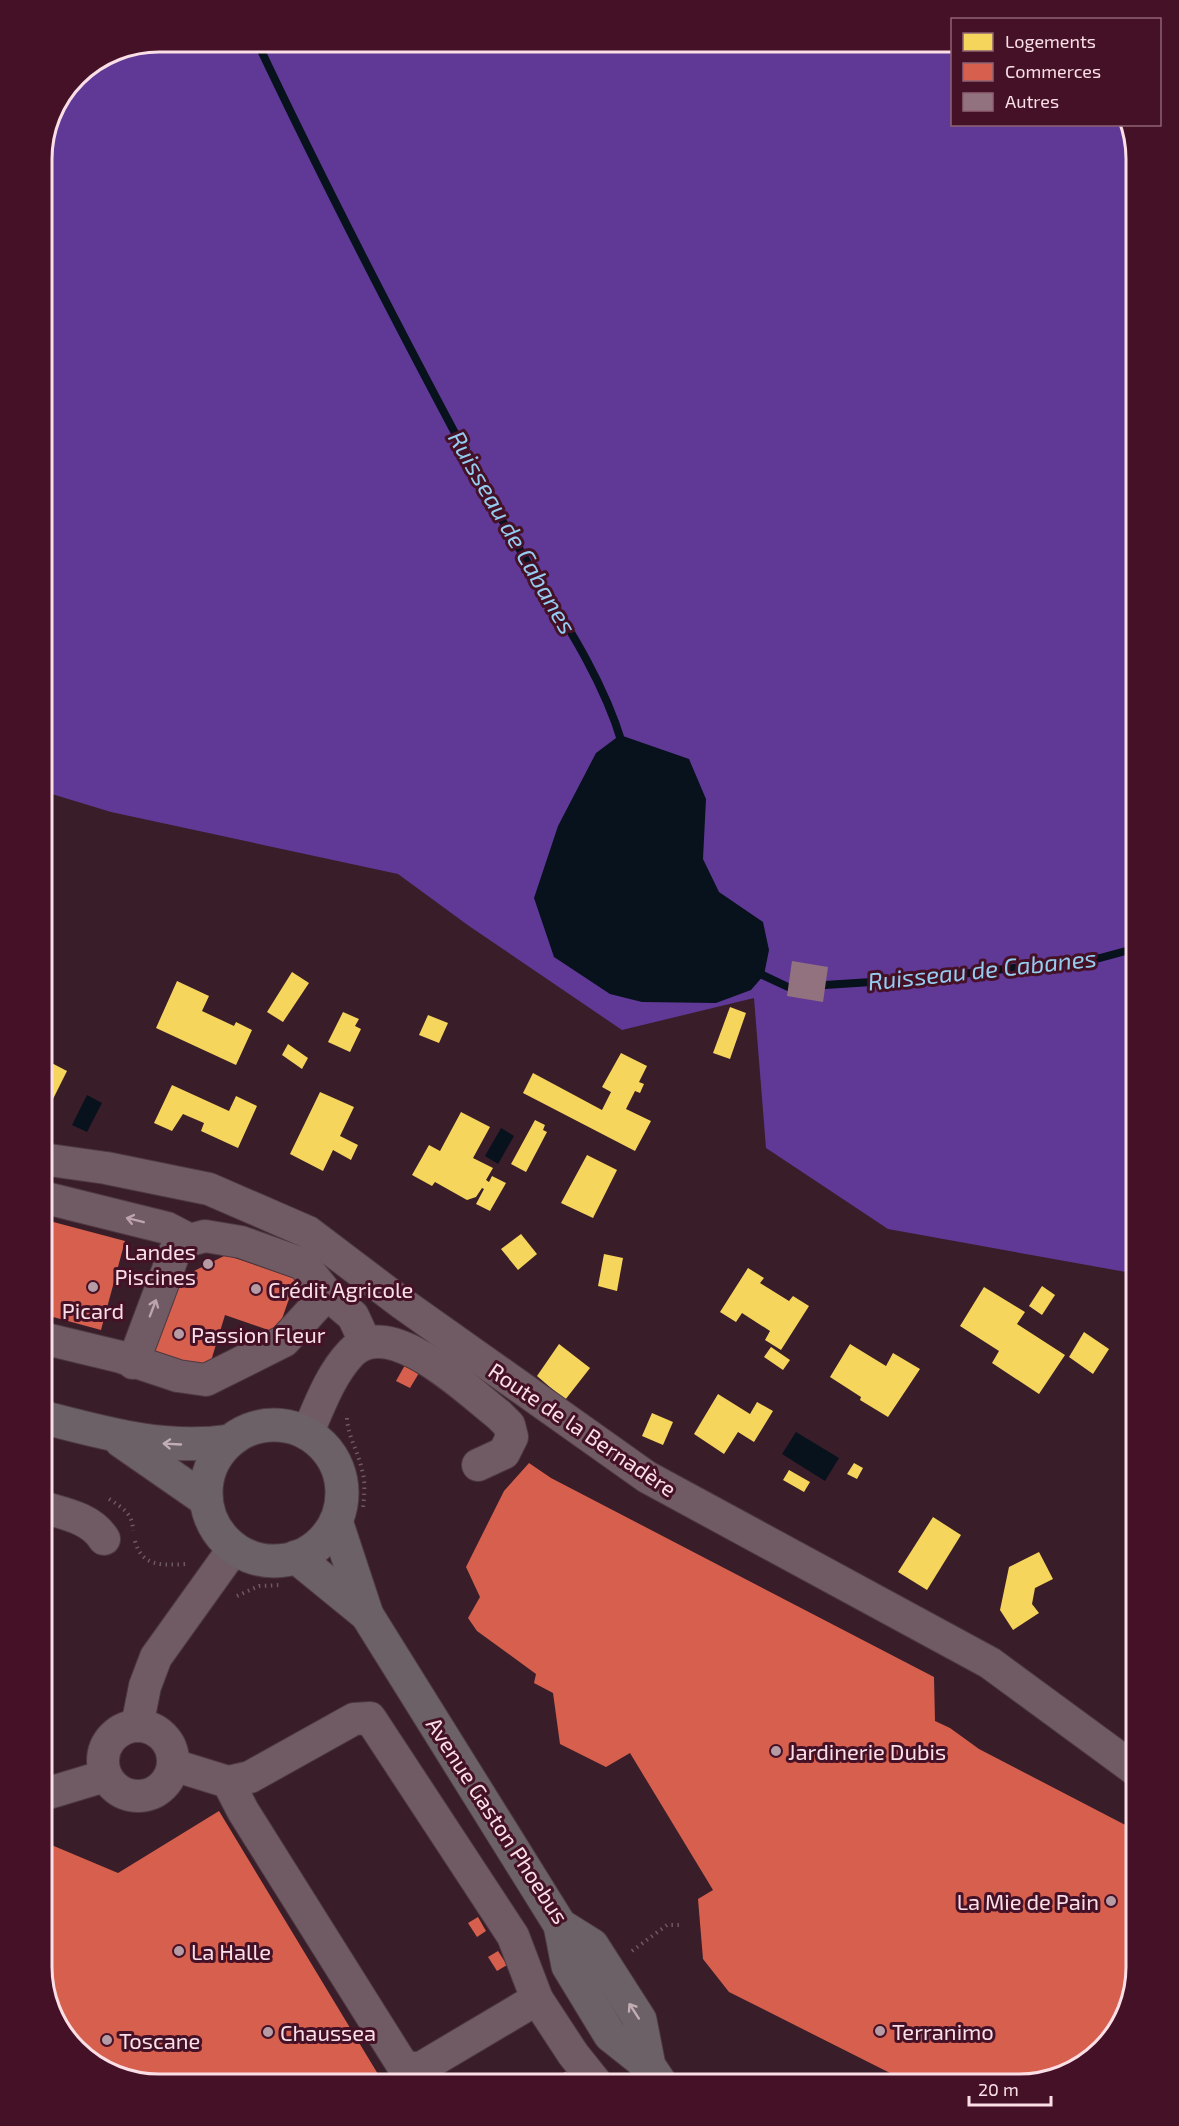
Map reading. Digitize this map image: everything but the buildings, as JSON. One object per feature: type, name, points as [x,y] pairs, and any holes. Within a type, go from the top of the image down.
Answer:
[{"type":"main road","points":[[52,1420],[112,1435],[165,1444],[204,1445],[230,1441]]},
{"type":"main road","points":[[267,1426],[287,1427],[307,1434],[323,1446],[334,1462],[341,1482],[341,1501],[350,1517],[313,1549],[296,1557],[275,1562],[253,1558],[234,1548],[219,1535],[210,1518],[206,1500],[207,1478],[216,1457],[230,1441],[248,1430],[267,1426]]},
{"type":"main road","points":[[112,1435],[206,1500]]},
{"type":"main road","name":"Avenue Gaston Phoebus","points":[[350,1517],[367,1615]]},
{"type":"main road","name":"Avenue Gaston Phoebus","points":[[296,1557],[367,1615],[560,1925],[592,1945],[640,2020],[655,2074]]},
{"type":"street","name":"Route de la Bernadère","points":[[52,1160],[106,1168],[209,1190],[308,1232],[403,1304],[646,1478],[990,1663],[1126,1763]]},
{"type":"street","points":[[52,1200],[167,1228],[190,1239]]},
{"type":"street","points":[[133,1363],[175,1251],[190,1239],[205,1236],[240,1242],[303,1264],[327,1294],[353,1316],[365,1342]]},
{"type":"street","points":[[52,1340],[121,1357],[133,1363],[178,1376],[206,1380],[284,1341],[327,1294]]},
{"type":"street","points":[[307,1434],[335,1376],[351,1353],[365,1342],[390,1341],[421,1356],[499,1415],[512,1432],[509,1446],[498,1457],[478,1465]]},
{"type":"street","points":[[52,1510],[88,1522],[104,1539]]},
{"type":"street","points":[[137,1725],[145,1686],[156,1657],[234,1548]]},
{"type":"street","points":[[173,1765],[228,1782],[250,1777],[354,1719],[370,1718],[513,1936],[537,1999],[589,2074]]},
{"type":"street","points":[[137,1725],[160,1733],[172,1753],[173,1765],[164,1786],[143,1796],[121,1793],[105,1776],[102,1764],[108,1742],[126,1727],[137,1725]]},
{"type":"street","points":[[52,1792],[105,1776]]},
{"type":"street","points":[[228,1782],[243,1811],[403,2066],[419,2073]]},
{"type":"street","points":[[429,2073],[537,1999]]},
{"type":"path","points":[[347,1414],[347,1434],[362,1470],[365,1488],[350,1517]]},
{"type":"shaded area","points":[[153,53],[951,53],[951,126],[1121,126],[1126,153],[1126,1272],[888,1229],[766,1148],[754,998],[622,1030],[469,926],[398,874],[111,812],[53,794],[53,146],[67,106],[84,84],[100,71],[125,58]]},
{"type":"water","points":[[620,735],[689,759],[706,799],[703,859],[719,892],[763,922],[769,950],[764,975],[751,990],[716,1003],[642,1002],[610,994],[554,957],[534,898],[558,826],[596,753]]},
{"type":"water","points":[[87,1095],[102,1103],[87,1132],[72,1125]]},
{"type":"water","points":[[501,1128],[514,1136],[498,1164],[485,1156]]},
{"type":"water","points":[[796,1432],[839,1458],[825,1481],[782,1454]]},
{"type":"waterway","name":"Ruisseau de Cabanes","points":[[262,53],[343,217],[462,447],[597,680],[622,743]]},
{"type":"waterway","name":"Ruisseau de Cabanes","points":[[825,985],[918,979],[1100,958],[1126,951]]},
{"type":"waterway","name":"Ruisseau de Cabanes","points":[[754,971],[788,987]]},
{"type":"place","name":"Landes Piscines","points":[[208,1264]]},
{"type":"place","name":"Picard","points":[[93,1287]]},
{"type":"place","name":"Crédit Agricole","points":[[256,1289]]},
{"type":"place","name":"Passion Fleur","points":[[179,1334]]},
{"type":"place","name":"Jardinerie Dubis","points":[[776,1751]]},
{"type":"place","name":"La Mie de Pain","points":[[1111,1901]]},
{"type":"place","name":"La Halle","points":[[179,1951]]},
{"type":"place","name":"Terranimo","points":[[880,2031]]},
{"type":"place","name":"Chaussea","points":[[268,2032]]},
{"type":"place","name":"Toscane","points":[[107,2040]]}]
